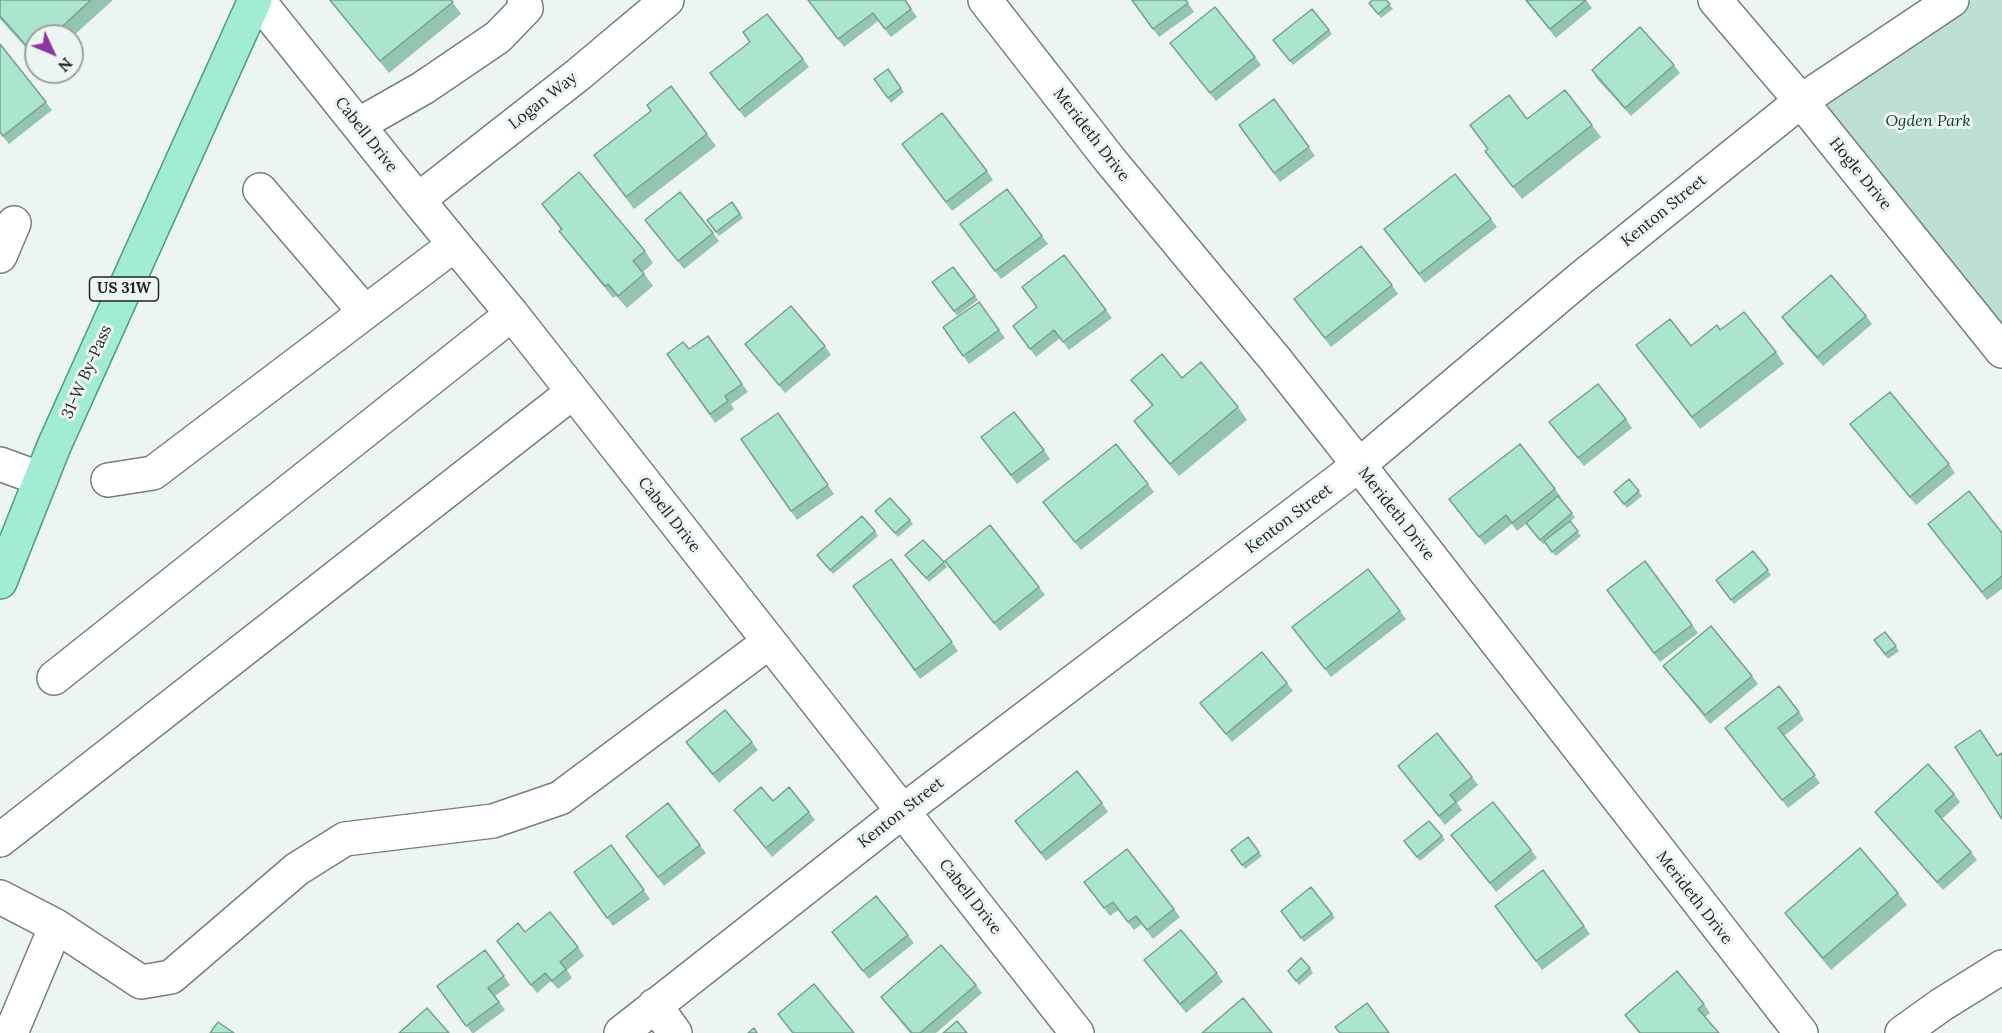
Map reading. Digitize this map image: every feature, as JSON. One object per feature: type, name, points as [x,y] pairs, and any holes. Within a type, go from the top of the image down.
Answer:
[{"type":"main road","name":"31-W By-Pass","points":[[0,582],[54,446],[257,0]]},
{"type":"street","name":"Cabell Drive","points":[[257,0],[512,314],[1077,1033]]},
{"type":"street","points":[[358,125],[423,88],[498,37],[526,8],[524,0]]},
{"type":"street","name":"Logan Way","points":[[418,200],[579,74],[667,0]]},
{"type":"street","name":"Merideth Drive","points":[[985,0],[1110,160],[1275,359],[1359,465],[1801,1033]]},
{"type":"street","name":"Hogle Drive","points":[[1715,0],[1801,101],[2002,351]]},
{"type":"street","name":"Kenton Street","points":[[621,1033],[903,811],[1359,465],[1581,278],[1801,101],[1952,0]]},
{"type":"street","points":[[260,190],[364,312]]},
{"type":"street","points":[[0,256],[14,223]]},
{"type":"street","points":[[108,480],[153,473],[454,244]]},
{"type":"street","points":[[54,678],[512,314]]},
{"type":"street","points":[[0,840],[573,392]]},
{"type":"street","points":[[0,464],[41,479]]},
{"type":"street","points":[[0,897],[56,926],[141,982],[171,977],[297,869],[345,839],[493,821],[560,798],[769,642]]},
{"type":"street","points":[[11,1033],[56,926]]},
{"type":"street","points":[[1902,1033],[1941,1005],[2002,967]]},
{"type":"street","points":[[655,1005],[675,1033]]},
{"type":"green space","name":"Ogden Park","points":[[1972,0],[2002,0],[2002,335],[1824,109],[1827,102]]},
{"type":"building","points":[[0,0],[91,0],[65,24],[24,24],[24,43],[0,16]]},
{"type":"building","points":[[330,0],[451,0],[453,2],[380,61]]},
{"type":"building","points":[[808,0],[905,0],[911,9],[885,29],[873,13],[838,39]]},
{"type":"building","points":[[1132,0],[1186,0],[1188,3],[1153,29]]},
{"type":"building","points":[[1373,0],[1386,0],[1390,4],[1378,14],[1369,3]]},
{"type":"building","points":[[1526,0],[1586,0],[1550,29]]},
{"type":"building","points":[[1215,7],[1255,57],[1210,93],[1170,43]]},
{"type":"building","points":[[1312,9],[1329,30],[1290,61],[1273,40]]},
{"type":"building","points":[[767,14],[803,59],[739,110],[710,73],[750,42],[743,32]]},
{"type":"building","points":[[1640,27],[1674,65],[1625,108],[1592,70]]},
{"type":"building","points":[[0,44],[24,74],[24,84],[32,84],[46,102],[3,136],[0,132]]},
{"type":"building","points":[[888,69],[901,88],[888,98],[874,79]]},
{"type":"building","points":[[671,86],[707,134],[626,197],[594,155],[651,111],[647,105]]},
{"type":"building","points":[[1565,90],[1592,125],[1513,187],[1485,151],[1488,149],[1470,125],[1509,95],[1527,119]]},
{"type":"building","points":[[1274,99],[1309,147],[1274,173],[1239,125]]},
{"type":"building","points":[[942,113],[987,171],[946,202],[902,144]]},
{"type":"building","points":[[579,172],[645,251],[633,261],[644,274],[618,296],[608,284],[605,286],[559,231],[562,229],[542,204]]},
{"type":"building","points":[[1455,174],[1491,219],[1419,274],[1384,229]]},
{"type":"building","points":[[1007,189],[1042,236],[995,271],[960,224]]},
{"type":"building","points":[[680,192],[713,233],[678,261],[645,220]]},
{"type":"building","points":[[732,202],[740,214],[716,232],[707,220]]},
{"type":"building","points":[[1361,246],[1392,285],[1325,338],[1294,299]]},
{"type":"building","points":[[1064,255],[1106,310],[1063,342],[1054,330],[1030,349],[1013,326],[1037,307],[1022,287]]},
{"type":"building","points":[[953,267],[975,296],[954,311],[932,282]]},
{"type":"building","points":[[1831,275],[1866,316],[1817,357],[1782,317]]},
{"type":"building","points":[[979,302],[999,330],[963,356],[943,327]]},
{"type":"building","points":[[791,306],[825,346],[779,385],[745,344]]},
{"type":"building","points":[[1744,312],[1776,352],[1692,417],[1636,345],[1670,319],[1691,346],[1717,325],[1720,330]]},
{"type":"building","points":[[708,336],[742,384],[725,396],[728,401],[710,414],[667,354],[683,342],[689,349]]},
{"type":"building","points":[[1162,354],[1182,378],[1201,362],[1238,407],[1170,464],[1134,421],[1153,405],[1131,380]]},
{"type":"building","points":[[1598,384],[1626,419],[1578,458],[1549,422]]},
{"type":"building","points":[[1890,392],[1949,464],[1910,497],[1850,424]]},
{"type":"building","points":[[1014,412],[1044,450],[1011,475],[981,437]]},
{"type":"building","points":[[778,413],[828,485],[791,511],[741,439]]},
{"type":"building","points":[[1116,444],[1148,484],[1075,542],[1043,502]]},
{"type":"building","points":[[1520,444],[1555,489],[1512,523],[1506,515],[1479,537],[1449,499]]},
{"type":"building","points":[[1629,479],[1639,491],[1624,504],[1614,492]]},
{"type":"building","points":[[1969,491],[2002,533],[2002,576],[1982,592],[1928,524]]},
{"type":"building","points":[[1558,496],[1572,513],[1540,540],[1526,523]]},
{"type":"building","points":[[890,498],[910,520],[895,533],[875,511]]},
{"type":"building","points":[[862,516],[875,531],[830,570],[817,555]]},
{"type":"building","points":[[1570,521],[1578,531],[1552,552],[1544,541]]},
{"type":"building","points":[[990,525],[1039,587],[994,623],[945,561]]},
{"type":"building","points":[[923,540],[944,562],[926,578],[905,555]]},
{"type":"building","points":[[1753,551],[1768,570],[1731,600],[1716,580]]},
{"type":"building","points":[[891,559],[952,642],[915,670],[853,586]]},
{"type":"building","points":[[1645,561],[1692,625],[1654,653],[1607,590]]},
{"type":"building","points":[[1368,569],[1400,611],[1325,669],[1292,627]]},
{"type":"building","points":[[1711,626],[1752,676],[1705,715],[1663,666]]},
{"type":"building","points":[[1885,632],[1896,646],[1885,654],[1874,640]]},
{"type":"building","points":[[1262,652],[1287,683],[1226,734],[1200,703]]},
{"type":"building","points":[[1779,686],[1799,712],[1778,728],[1815,775],[1782,800],[1725,728]]},
{"type":"building","points":[[725,710],[752,742],[713,774],[686,742]]},
{"type":"building","points":[[1980,730],[1997,756],[2002,753],[2002,819],[1955,747]]},
{"type":"building","points":[[1437,733],[1472,777],[1450,795],[1456,802],[1439,816],[1398,766]]},
{"type":"building","points":[[1928,764],[1954,794],[1935,811],[1971,852],[1937,882],[1875,812]]},
{"type":"building","points":[[1077,771],[1102,803],[1041,853],[1015,821]]},
{"type":"building","points":[[761,787],[773,801],[789,787],[809,812],[766,848],[734,810]]},
{"type":"building","points":[[1493,802],[1531,850],[1490,883],[1451,835]]},
{"type":"building","points":[[668,803],[700,845],[658,877],[626,836]]},
{"type":"building","points":[[1429,821],[1442,836],[1417,857],[1404,841]]},
{"type":"building","points":[[1248,837],[1259,852],[1242,865],[1231,850]]},
{"type":"building","points":[[611,845],[644,890],[607,918],[574,872]]},
{"type":"building","points":[[1860,848],[1898,893],[1823,958],[1785,913]]},
{"type":"building","points":[[1127,849],[1174,909],[1147,930],[1136,916],[1128,922],[1113,902],[1104,908],[1084,882]]},
{"type":"building","points":[[1543,870],[1584,926],[1536,961],[1495,906]]},
{"type":"building","points":[[1311,887],[1332,914],[1301,938],[1281,911]]},
{"type":"building","points":[[876,896],[908,935],[863,971],[832,932]]},
{"type":"building","points":[[550,912],[578,947],[560,962],[566,969],[552,981],[545,973],[531,985],[497,941],[518,923],[525,932]]},
{"type":"building","points":[[1181,930],[1217,973],[1180,1004],[1144,960]]},
{"type":"building","points":[[941,945],[976,985],[920,1033],[912,1033],[881,997]]},
{"type":"building","points":[[485,950],[504,976],[488,988],[499,1002],[466,1026],[437,986]]},
{"type":"building","points":[[1301,958],[1310,968],[1296,981],[1288,971]]},
{"type":"building","points":[[1677,971],[1704,1004],[1698,1009],[1719,1033],[1640,1033],[1625,1015]]},
{"type":"building","points":[[814,984],[854,1033],[793,1033],[778,1014]]},
{"type":"building","points":[[1243,998],[1272,1033],[1202,1033]]},
{"type":"building","points":[[1367,1003],[1389,1033],[1340,1033],[1335,1027]]},
{"type":"building","points":[[427,1008],[449,1033],[399,1033]]},
{"type":"building","points":[[957,1021],[967,1033],[943,1033]]},
{"type":"building","points":[[218,1022],[234,1033],[210,1033]]}]
